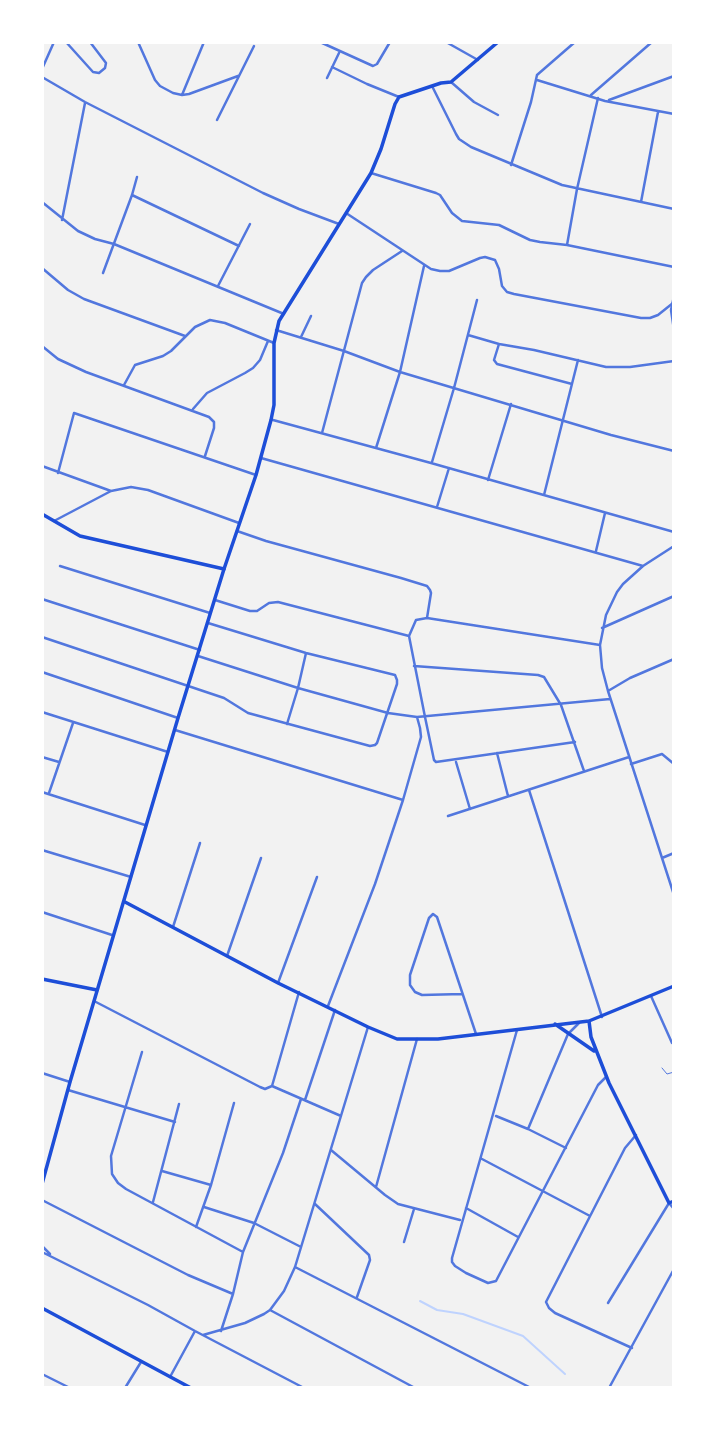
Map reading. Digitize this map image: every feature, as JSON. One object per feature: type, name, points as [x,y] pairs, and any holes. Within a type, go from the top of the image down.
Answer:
[{"type":"main road","points":[[42,1184],[178,718],[261,458],[274,405],[276,330],[371,173],[398,97],[451,82],[498,42]]},
{"type":"main road","points":[[42,514],[80,536],[224,569]]},
{"type":"main road","points":[[125,902],[278,983],[397,1039],[476,1034],[589,1021],[674,987]]},
{"type":"main road","points":[[42,979],[97,990]]},
{"type":"main road","points":[[589,1021],[596,1052],[607,1077],[671,1202]]},
{"type":"main road","points":[[555,1024],[596,1052]]},
{"type":"main road","points":[[42,1308],[191,1388]]},
{"type":"street","points":[[42,69],[54,42]]},
{"type":"street","points":[[66,42],[96,74],[106,68],[106,63],[90,42]]},
{"type":"street","points":[[138,42],[155,80],[166,90],[182,95],[189,94],[238,76]]},
{"type":"street","points":[[182,95],[204,42]]},
{"type":"street","points":[[320,42],[370,65],[377,64],[390,42]]},
{"type":"street","points":[[446,42],[478,60]]},
{"type":"street","points":[[511,165],[540,71],[575,42]]},
{"type":"street","points":[[590,96],[652,42]]},
{"type":"street","points":[[217,120],[254,46]]},
{"type":"street","points":[[327,78],[340,51]]},
{"type":"street","points":[[332,67],[398,97]]},
{"type":"street","points":[[605,101],[674,76]]},
{"type":"street","points":[[42,77],[85,102],[263,193],[339,224]]},
{"type":"street","points":[[537,80],[605,101],[674,114]]},
{"type":"street","points":[[451,82],[474,102],[498,115]]},
{"type":"street","points":[[432,86],[459,139],[471,147],[551,181],[577,189],[674,209]]},
{"type":"street","points":[[567,245],[598,98]]},
{"type":"street","points":[[62,220],[85,102]]},
{"type":"street","points":[[641,202],[659,111]]},
{"type":"street","points":[[371,173],[436,193],[452,213],[462,220],[493,223],[530,240],[674,267]]},
{"type":"street","points":[[103,273],[137,177]]},
{"type":"street","points":[[132,195],[239,246]]},
{"type":"street","points":[[42,202],[62,220],[95,239],[114,244],[284,314]]},
{"type":"street","points":[[346,213],[424,266],[440,271],[449,271],[480,258],[491,258],[498,263],[502,286],[514,294],[650,318],[673,303]]},
{"type":"street","points":[[218,286],[250,224]]},
{"type":"street","points":[[322,434],[362,283],[373,270],[402,251]]},
{"type":"street","points":[[376,448],[401,373],[424,266]]},
{"type":"street","points":[[42,268],[83,299],[185,336]]},
{"type":"street","points":[[674,296],[674,330]]},
{"type":"street","points":[[432,463],[477,300]]},
{"type":"street","points":[[301,337],[311,316]]},
{"type":"street","points":[[124,385],[135,365],[163,356],[185,336],[210,320],[217,320],[274,343]]},
{"type":"street","points":[[276,330],[344,351],[401,373],[674,451]]},
{"type":"street","points":[[468,335],[499,344],[618,368],[674,361]]},
{"type":"street","points":[[192,410],[207,393],[253,368],[260,360],[268,341]]},
{"type":"street","points":[[499,344],[494,360],[497,364],[572,384]]},
{"type":"street","points":[[42,346],[65,363],[212,419],[214,428],[205,456]]},
{"type":"street","points":[[544,495],[579,360]]},
{"type":"street","points":[[488,480],[511,404]]},
{"type":"street","points":[[58,473],[74,413],[256,475]]},
{"type":"street","points":[[271,420],[674,532]]},
{"type":"street","points":[[261,458],[643,566]]},
{"type":"street","points":[[42,466],[111,491]]},
{"type":"street","points":[[437,507],[449,468]]},
{"type":"street","points":[[54,521],[111,491],[138,488],[239,523]]},
{"type":"street","points":[[595,552],[605,513]]},
{"type":"street","points":[[237,530],[266,541],[427,586],[432,593],[426,618]]},
{"type":"street","points":[[674,547],[643,566],[623,584],[606,615],[600,645],[602,668],[610,699],[674,895]]},
{"type":"street","points":[[60,566],[211,613]]},
{"type":"street","points":[[602,628],[674,596]]},
{"type":"street","points":[[42,599],[200,650]]},
{"type":"street","points":[[214,600],[250,611],[257,611],[269,603],[278,602],[409,636]]},
{"type":"street","points":[[575,742],[436,762],[409,636],[416,620],[426,618],[600,645]]},
{"type":"street","points":[[42,637],[229,701],[248,713],[370,746],[376,745],[397,684],[395,675],[306,653],[208,623]]},
{"type":"street","points":[[287,724],[306,653]]},
{"type":"street","points":[[198,656],[298,688],[388,713],[417,717],[610,699]]},
{"type":"street","points":[[608,691],[674,659]]},
{"type":"street","points":[[414,666],[538,675],[546,680],[561,705],[584,771]]},
{"type":"street","points":[[42,671],[178,718]]},
{"type":"street","points":[[42,712],[168,752]]},
{"type":"street","points":[[328,1006],[375,884],[403,800],[421,737],[417,717]]},
{"type":"street","points":[[49,794],[73,723]]},
{"type":"street","points":[[175,730],[403,800]]},
{"type":"street","points":[[497,753],[508,796]]},
{"type":"street","points":[[631,764],[662,754],[674,764]]},
{"type":"street","points":[[42,757],[60,762]]},
{"type":"street","points":[[448,816],[629,757]]},
{"type":"street","points":[[456,760],[470,809]]},
{"type":"street","points":[[529,790],[602,1017]]},
{"type":"street","points":[[42,792],[146,825]]},
{"type":"street","points":[[173,927],[200,843]]},
{"type":"street","points":[[42,850],[131,877]]},
{"type":"street","points":[[662,858],[674,853]]},
{"type":"street","points":[[227,956],[261,858]]},
{"type":"street","points":[[278,983],[317,877]]},
{"type":"street","points":[[42,912],[114,936]]},
{"type":"street","points":[[462,994],[422,995],[412,990],[410,985],[410,975],[429,918],[433,914],[437,917],[476,1034]]},
{"type":"street","points":[[272,1086],[299,992]]},
{"type":"street","points":[[651,996],[672,1043]]},
{"type":"street","points":[[94,1001],[260,1087],[265,1089],[272,1086],[341,1116]]},
{"type":"street","points":[[221,1331],[243,1252],[283,1153],[335,1010]]},
{"type":"street","points":[[528,1129],[568,1034],[580,1022]]},
{"type":"street","points":[[203,1335],[245,1323],[270,1310],[284,1291],[295,1267],[368,1027]]},
{"type":"street","points":[[517,1030],[452,1258],[455,1266],[485,1282],[496,1281],[598,1085],[607,1077]]},
{"type":"street","points":[[376,1187],[417,1039]]},
{"type":"street","points":[[142,1052],[111,1156],[112,1174],[126,1189],[243,1252]]},
{"type":"street","points":[[42,1073],[70,1082]]},
{"type":"street","points":[[68,1090],[175,1122]]},
{"type":"street","points":[[196,1227],[234,1103]]},
{"type":"street","points":[[152,1203],[179,1104]]},
{"type":"street","points":[[494,1115],[566,1148]]},
{"type":"street","points":[[632,1348],[555,1313],[546,1302],[625,1148],[636,1135]]},
{"type":"street","points":[[331,1150],[392,1200],[414,1209],[462,1221]]},
{"type":"street","points":[[480,1159],[590,1216]]},
{"type":"street","points":[[162,1171],[211,1185]]},
{"type":"street","points":[[42,1200],[188,1275],[233,1294]]},
{"type":"street","points":[[671,1202],[674,1209]]},
{"type":"street","points":[[608,1303],[671,1202]]},
{"type":"street","points":[[315,1204],[369,1255],[370,1260],[356,1297]]},
{"type":"street","points":[[203,1207],[254,1223],[301,1247]]},
{"type":"street","points":[[466,1208],[518,1237]]},
{"type":"street","points":[[404,1242],[414,1209]]},
{"type":"street","points":[[42,1246],[52,1256]]},
{"type":"street","points":[[42,1252],[304,1388]]},
{"type":"street","points":[[295,1267],[531,1388]]},
{"type":"street","points":[[609,1388],[674,1269]]},
{"type":"street","points":[[270,1310],[415,1388]]},
{"type":"street","points":[[170,1377],[195,1331]]},
{"type":"street","points":[[125,1388],[141,1362]]},
{"type":"street","points":[[42,1374],[70,1388]]},
{"type":"lane","points":[[662,1068],[667,1074],[674,1072]]},
{"type":"waterway","points":[[420,1301],[437,1310],[463,1314],[523,1336],[565,1374]]}]
